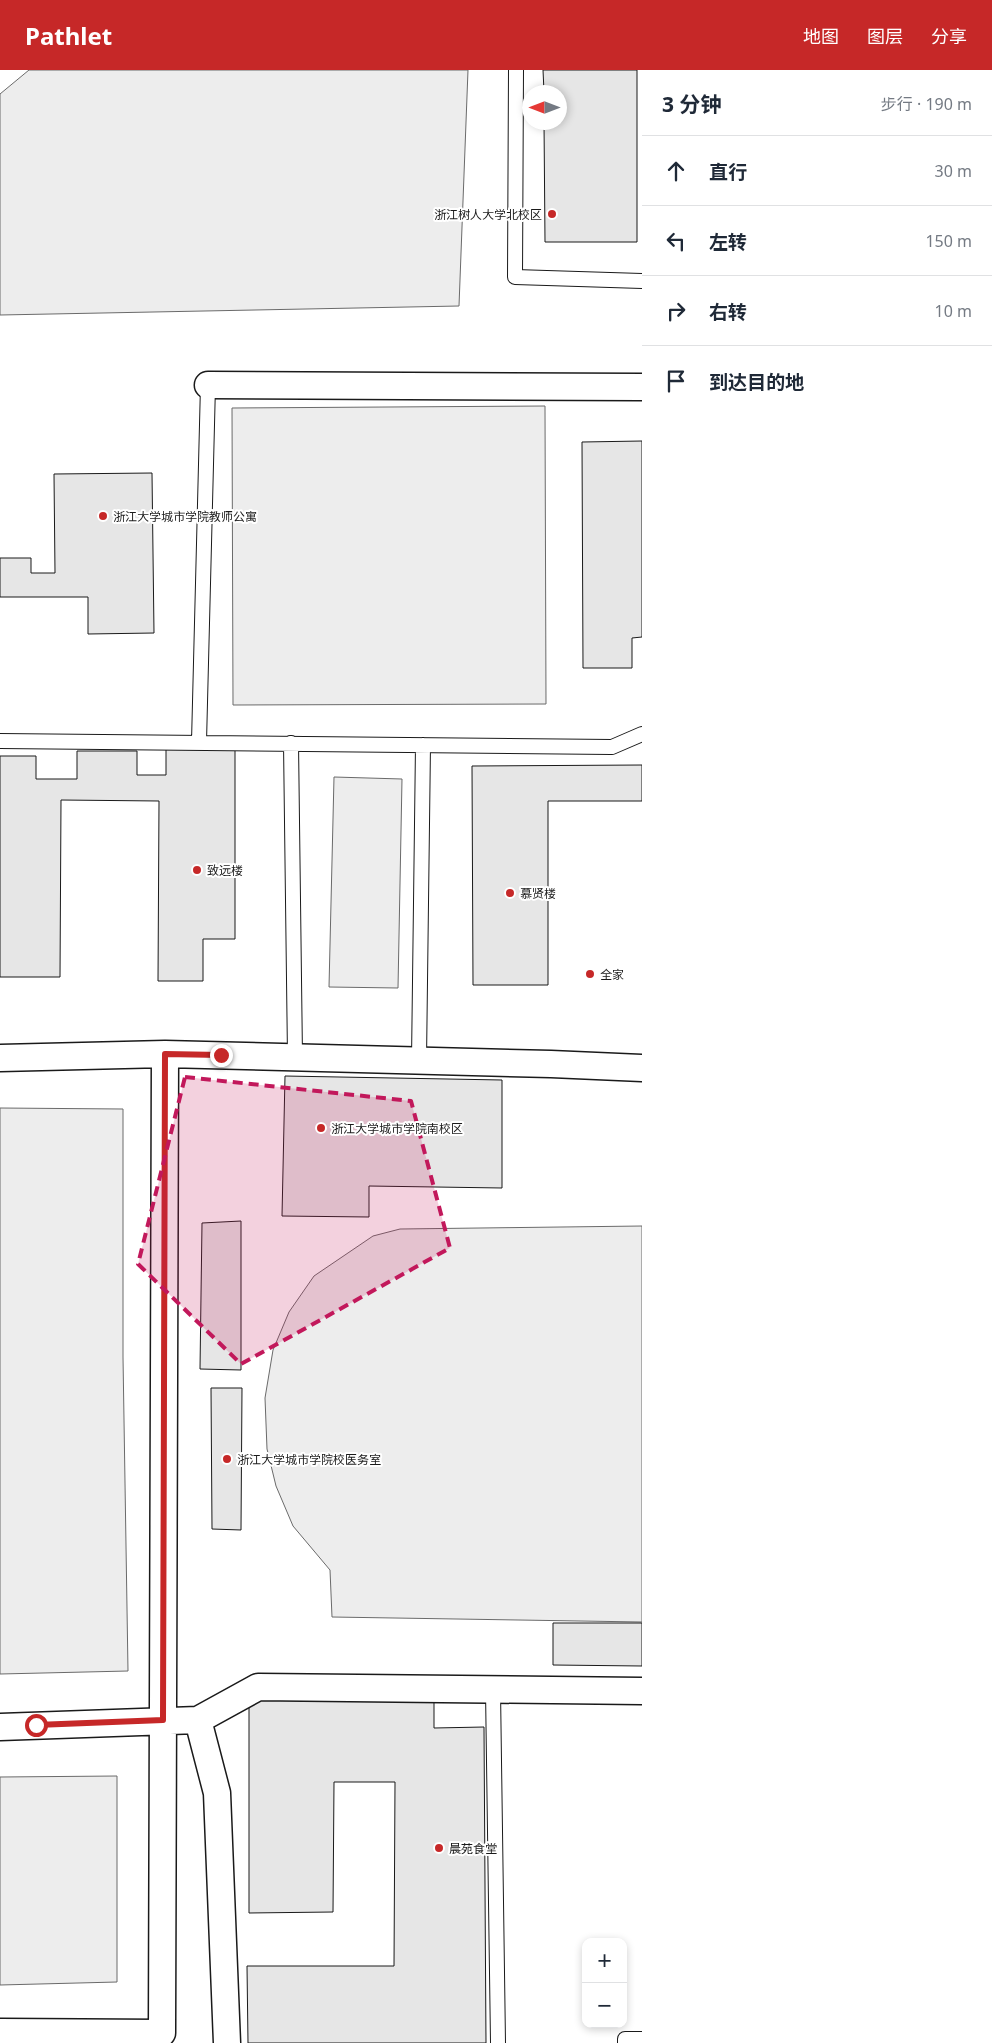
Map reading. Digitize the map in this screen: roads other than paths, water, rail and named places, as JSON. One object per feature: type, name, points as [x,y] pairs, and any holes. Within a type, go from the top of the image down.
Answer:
[{"type":"street","points":[[208,385],[642,387]]},
{"type":"street","points":[[0,2032],[162,2038],[165,1054]]},
{"type":"street","points":[[0,1058],[165,1054],[642,1068]]},
{"type":"street","points":[[0,1727],[198,1720],[258,1688],[642,1691]]},
{"type":"street","points":[[198,1720],[217,1793],[227,2043]]},
{"type":"lane","points":[[516,70],[515,277],[642,280]]},
{"type":"lane","points":[[200,742],[208,385]]},
{"type":"lane","points":[[0,741],[612,747],[642,734]]},
{"type":"lane","points":[[291,743],[295,1057]]},
{"type":"lane","points":[[419,1060],[423,745]]},
{"type":"lane","points":[[493,1690],[498,2043]]},
{"type":"lane","points":[[625,2043],[625,2040],[642,2039]]},
{"type":"place","name":"浙江树人大学北校区","points":[[552,214]]},
{"type":"place","name":"浙江大学城市学院教师公寓","points":[[103,516]]},
{"type":"place","name":"致远楼","points":[[197,870]]},
{"type":"place","name":"慕贤楼","points":[[510,893]]},
{"type":"place","name":"全家","points":[[590,974]]},
{"type":"place","name":"浙江大学城市学院南校区","points":[[321,1128]]},
{"type":"place","name":"浙江大学城市学院校医务室","points":[[227,1459]]},
{"type":"place","name":"晨苑食堂","points":[[439,1848]]}]
